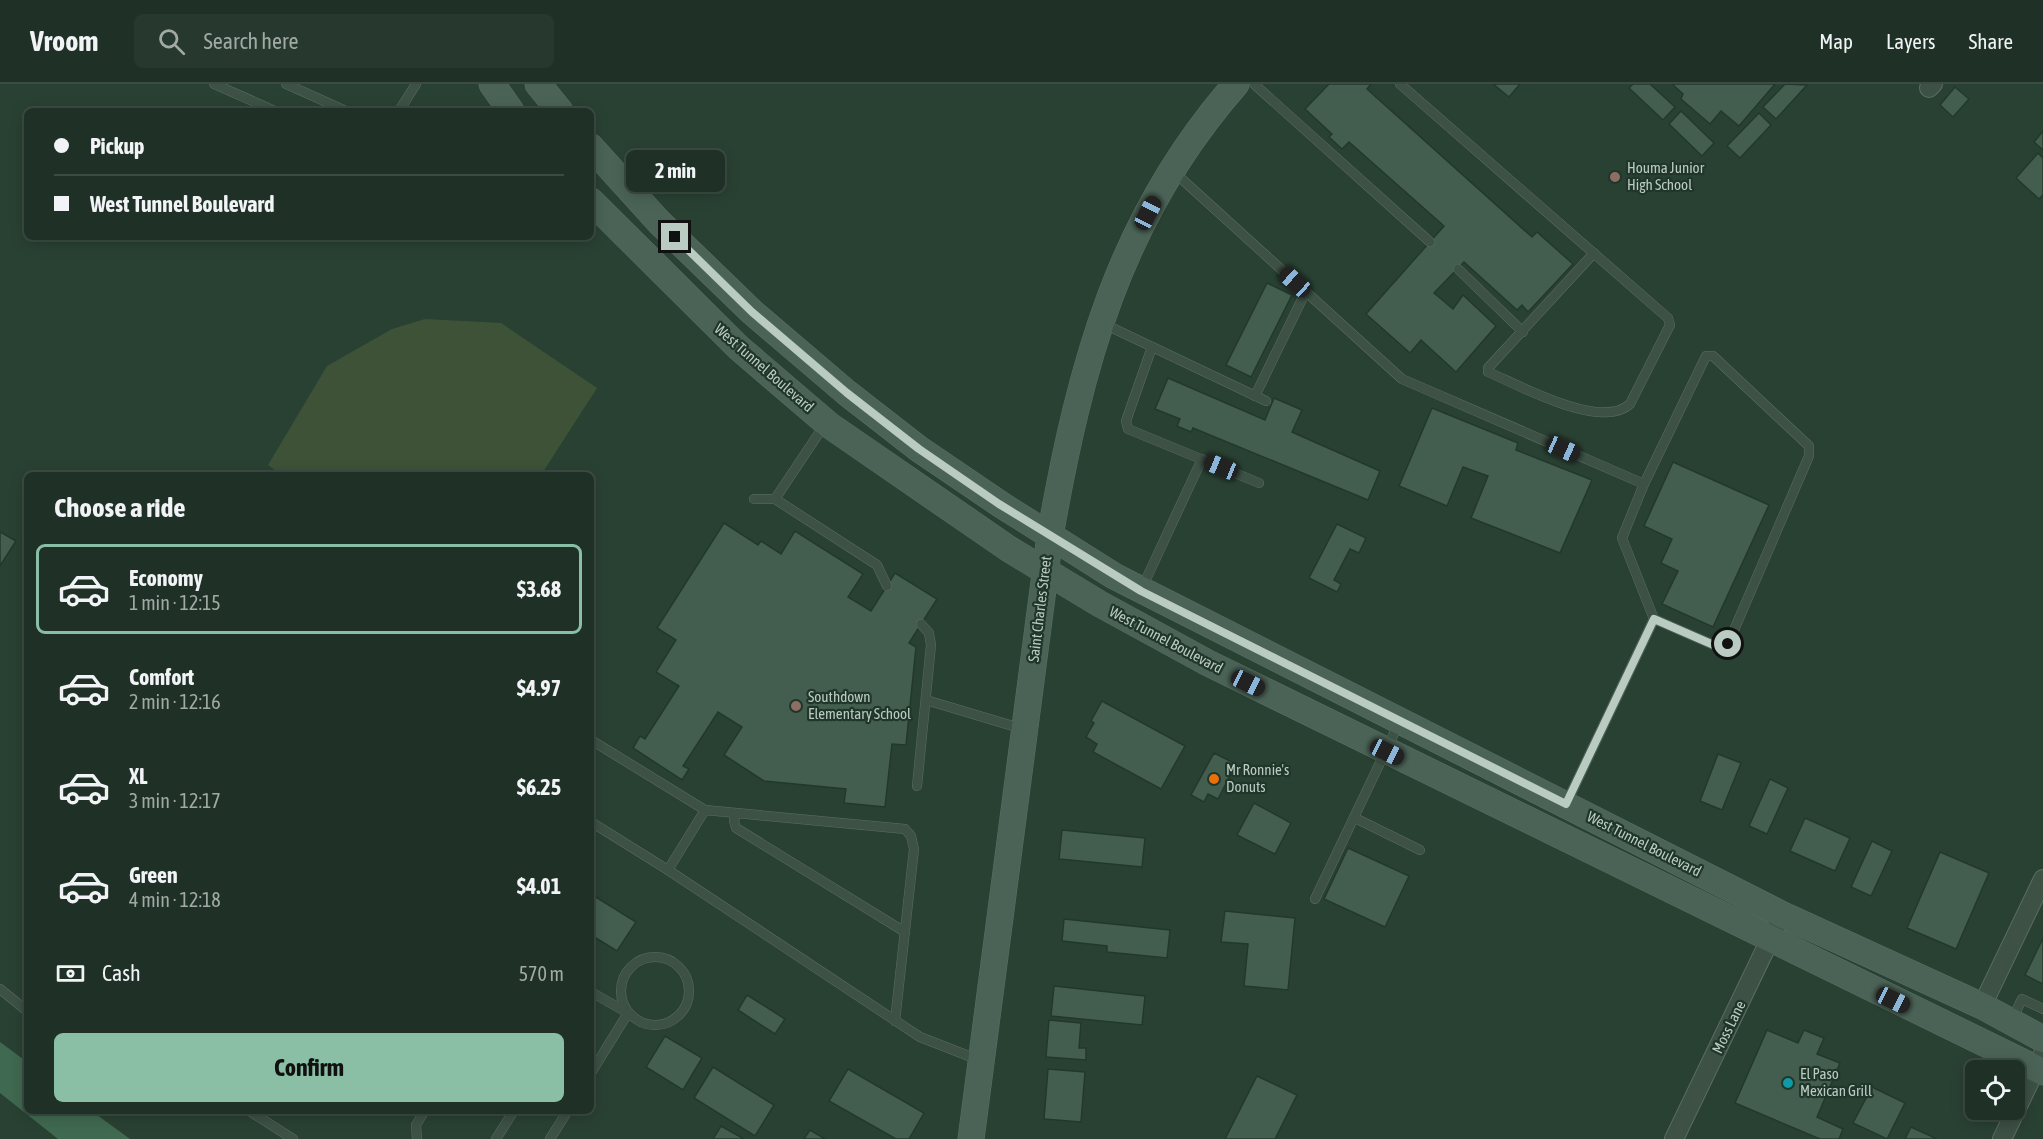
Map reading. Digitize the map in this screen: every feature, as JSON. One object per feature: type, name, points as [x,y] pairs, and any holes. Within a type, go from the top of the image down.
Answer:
[{"type":"main road","points":[[492,84],[509,108]]},
{"type":"main road","points":[[538,84],[558,108]]},
{"type":"main road","name":"Saint Charles Street","points":[[971,1139],[1050,536],[1064,455],[1084,369],[1119,268],[1157,195],[1208,116],[1236,84]]},
{"type":"main road","name":"West Tunnel Boulevard","points":[[594,150],[659,222],[752,312],[847,393],[919,449],[1050,536],[1141,591],[1781,914],[1982,1006],[2043,1039]]},
{"type":"main road","name":"West Tunnel Boulevard","points":[[594,204],[739,348],[826,422],[1045,571],[1208,663],[1387,752],[1771,940],[2041,1065]]},
{"type":"street","points":[[1982,1006],[2038,903],[2043,879]]},
{"type":"street","name":"Moss Lane","points":[[1674,1139],[1771,940],[1781,914]]},
{"type":"street","points":[[2002,1139],[2041,1065]]},
{"type":"lane","points":[[214,84],[268,108]]},
{"type":"lane","points":[[285,84],[339,108]]},
{"type":"lane","points":[[401,108],[417,84]]},
{"type":"lane","points":[[1254,84],[1430,242]]},
{"type":"lane","points":[[1400,84],[1594,253],[1668,318],[1670,325],[1630,404],[1623,410],[1615,412],[1580,411],[1488,372],[1488,368],[1594,253]]},
{"type":"lane","points":[[1172,171],[1402,378],[1644,484]]},
{"type":"lane","points":[[1458,269],[1523,332]]},
{"type":"lane","points":[[1255,396],[1306,291]]},
{"type":"lane","points":[[1099,322],[1266,401]]},
{"type":"lane","points":[[1152,347],[1126,425],[1128,429],[1259,483]]},
{"type":"lane","points":[[1706,356],[1713,356],[1809,446],[1809,456],[1728,644],[1716,646],[1654,619],[1622,538],[1644,484],[1706,356]]},
{"type":"lane","points":[[775,499],[826,422]]},
{"type":"lane","points":[[1141,591],[1202,459]]},
{"type":"lane","points":[[754,499],[775,499],[877,565],[887,586]]},
{"type":"lane","points":[[1566,804],[1654,619]]},
{"type":"lane","points":[[917,786],[931,638],[921,624]]},
{"type":"lane","points":[[926,700],[1025,729]]},
{"type":"lane","points":[[1315,899],[1400,721]]},
{"type":"lane","points":[[594,742],[705,810],[905,829],[911,836],[914,849],[896,1021]]},
{"type":"lane","points":[[668,870],[705,810]]},
{"type":"lane","points":[[736,814],[734,821],[736,828],[905,932]]},
{"type":"lane","points":[[1355,818],[1420,850]]},
{"type":"lane","points":[[594,824],[668,870],[920,1037],[981,1061]]},
{"type":"lane","points":[[594,994],[648,1025],[671,1022],[687,1004],[688,980],[682,970],[674,963],[653,957],[633,964],[621,982],[622,1004],[628,1013]]},
{"type":"lane","points":[[0,989],[24,1009]]},
{"type":"lane","points":[[2011,1022],[2022,999],[2043,1009]]},
{"type":"lane","points":[[594,1067],[628,1013]]},
{"type":"lane","points":[[254,1114],[293,1139]]},
{"type":"lane","points":[[417,1139],[416,1125],[423,1114]]},
{"type":"lane","points":[[496,1139],[512,1114]]},
{"type":"lane","points":[[550,1139],[566,1114]]},
{"type":"shaded area","points":[[425,319],[501,323],[597,388],[543,472],[278,472],[268,465],[327,366],[392,329]]},
{"type":"shaded area","points":[[0,1042],[24,1060],[24,1112],[0,1093]]},
{"type":"shaded area","points":[[26,1114],[96,1114],[130,1139],[58,1139]]},
{"type":"building","points":[[1329,84],[1371,84],[1367,89],[1532,237],[1537,232],[1573,264],[1528,312],[1522,305],[1517,310],[1464,262],[1434,293],[1453,309],[1463,295],[1496,326],[1456,372],[1421,340],[1410,353],[1366,314],[1444,226],[1349,142],[1342,149],[1329,137],[1332,134],[1305,109]]},
{"type":"building","points":[[1493,84],[1520,84],[1509,97]]},
{"type":"building","points":[[1633,84],[1650,84],[1675,107],[1663,120],[1629,88]]},
{"type":"building","points":[[1672,84],[1775,84],[1739,126],[1721,111],[1710,124],[1681,99],[1683,94]]},
{"type":"building","points":[[1785,84],[1807,85],[1776,119],[1763,107]]},
{"type":"building","points":[[1955,87],[1969,99],[1953,117],[1940,105]]},
{"type":"building","points":[[1681,111],[1714,143],[1702,156],[1669,124]]},
{"type":"building","points":[[1759,113],[1771,125],[1740,158],[1727,146]]},
{"type":"building","points":[[2043,131],[2043,150],[2034,142]]},
{"type":"building","points":[[2038,153],[2043,158],[2043,195],[2039,199],[2016,178]]},
{"type":"building","points":[[1267,283],[1292,295],[1251,377],[1226,365]]},
{"type":"building","points":[[1168,378],[1265,420],[1274,398],[1302,410],[1292,432],[1380,471],[1368,500],[1193,428],[1191,432],[1177,426],[1180,419],[1155,409]]},
{"type":"building","points":[[1432,408],[1518,443],[1516,450],[1592,480],[1560,553],[1471,518],[1488,476],[1463,467],[1447,506],[1399,486]]},
{"type":"building","points":[[1673,462],[1769,505],[1713,627],[1662,604],[1678,571],[1661,563],[1672,539],[1644,526]]},
{"type":"building","name":"Southdown Elementary School","points":[[724,523],[758,545],[761,541],[781,554],[795,531],[863,574],[848,597],[871,611],[895,573],[937,599],[909,643],[916,647],[906,745],[892,744],[885,807],[844,803],[846,789],[764,781],[724,755],[742,727],[718,712],[683,766],[689,769],[682,780],[633,748],[640,736],[645,739],[679,686],[656,672],[676,640],[657,628]]},
{"type":"building","points":[[1337,524],[1366,538],[1359,553],[1350,549],[1334,580],[1341,584],[1337,592],[1309,578]]},
{"type":"building","points":[[0,532],[16,541],[0,566]]},
{"type":"building","points":[[1102,701],[1185,746],[1161,789],[1093,752],[1097,744],[1086,737],[1094,723],[1091,721]]},
{"type":"building","name":"Mr Ronnie's Donuts","points":[[1214,753],[1236,764],[1218,799],[1208,794],[1204,802],[1191,795]]},
{"type":"building","points":[[1718,754],[1741,763],[1722,810],[1700,801]]},
{"type":"building","points":[[1770,779],[1788,788],[1767,834],[1749,826]]},
{"type":"building","points":[[1254,803],[1291,823],[1275,854],[1237,835]]},
{"type":"building","points":[[1805,818],[1850,838],[1835,871],[1790,851]]},
{"type":"building","points":[[1062,830],[1145,838],[1142,867],[1059,859]]},
{"type":"building","points":[[1872,841],[1892,851],[1871,896],[1851,887]]},
{"type":"building","points":[[1348,848],[1409,876],[1385,927],[1324,899]]},
{"type":"building","points":[[1940,852],[1989,873],[1956,949],[1907,928]]},
{"type":"building","points":[[594,896],[636,922],[617,951],[594,937]]},
{"type":"building","points":[[1225,911],[1295,918],[1288,990],[1244,986],[1248,944],[1221,942]]},
{"type":"building","points":[[1064,919],[1170,930],[1167,958],[1107,952],[1107,946],[1062,941]]},
{"type":"building","points":[[2043,938],[2043,984],[2025,975]]},
{"type":"building","points":[[1054,986],[1145,996],[1142,1025],[1051,1016]]},
{"type":"building","points":[[747,995],[785,1019],[775,1034],[738,1010]]},
{"type":"building","points":[[1049,1020],[1081,1023],[1079,1048],[1086,1048],[1086,1060],[1046,1057]]},
{"type":"building","name":"El Paso Mexican Grill","points":[[1767,1030],[1798,1043],[1804,1030],[1824,1038],[1817,1054],[1840,1063],[1817,1117],[1843,1129],[1839,1139],[1820,1139],[1735,1103]]},
{"type":"building","points":[[665,1036],[702,1058],[683,1090],[646,1067]]},
{"type":"building","points":[[713,1067],[774,1105],[755,1136],[694,1098]]},
{"type":"building","points":[[848,1069],[924,1113],[909,1139],[896,1139],[829,1101]]},
{"type":"building","points":[[1048,1069],[1085,1072],[1081,1122],[1044,1119]]},
{"type":"building","points":[[1257,1076],[1297,1095],[1275,1139],[1225,1139]]},
{"type":"building","points":[[1872,1087],[1905,1103],[1887,1139],[1853,1123]]},
{"type":"building","points":[[721,1126],[744,1139],[713,1139]]},
{"type":"building","points":[[1911,1127],[1937,1139],[1905,1139]]},
{"type":"building","points":[[810,1130],[825,1139],[804,1139]]},
{"type":"place","name":"Houma Junior High School","points":[[1615,177]]},
{"type":"place","name":"Southdown Elementary School","points":[[796,706]]},
{"type":"place","name":"Mr Ronnie's Donuts","points":[[1214,779]]},
{"type":"place","name":"El Paso Mexican Grill","points":[[1788,1083]]},
{"type":"route","points":[[675,237],[752,312],[847,393],[919,449],[999,504],[1141,591],[1566,804],[1654,619],[1716,646],[1728,644]]}]
